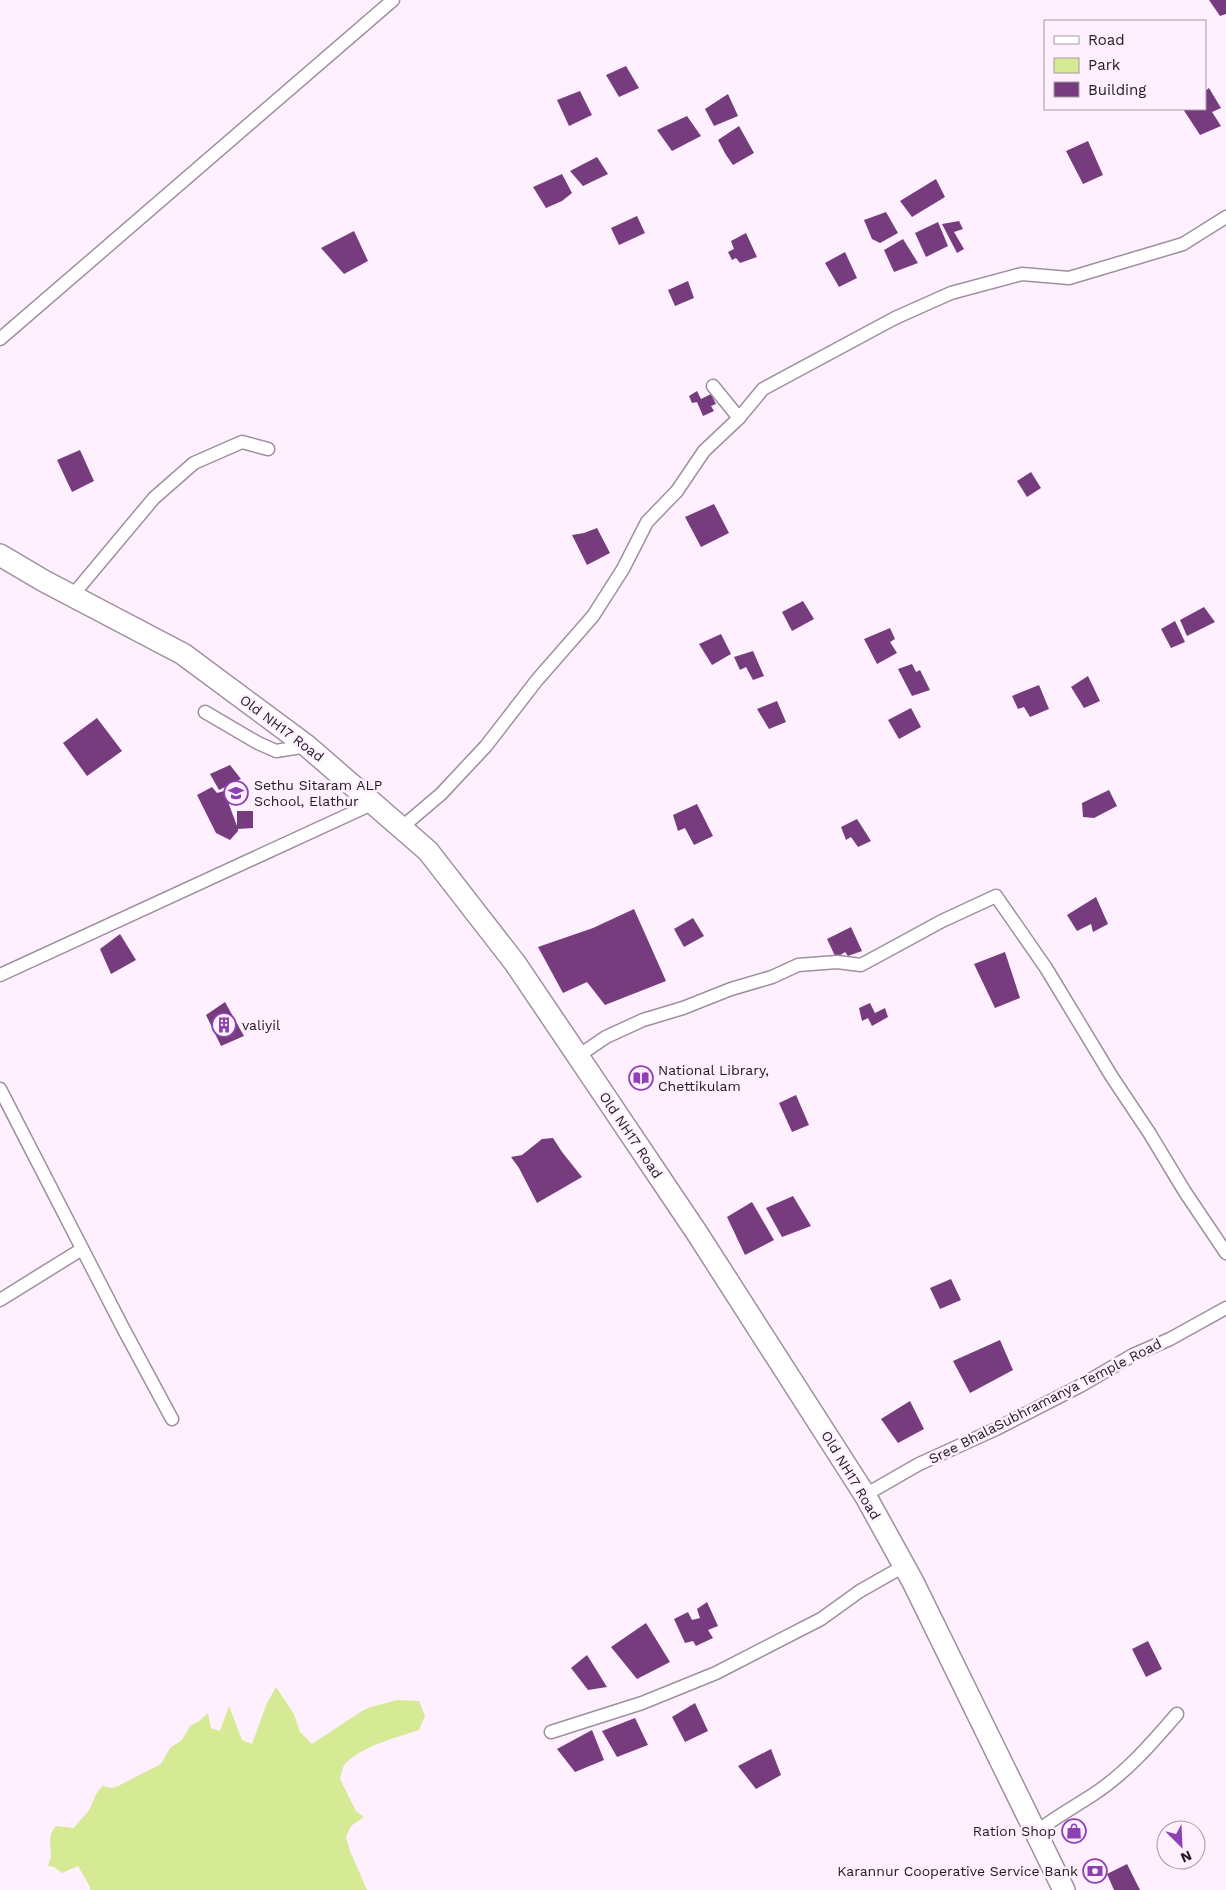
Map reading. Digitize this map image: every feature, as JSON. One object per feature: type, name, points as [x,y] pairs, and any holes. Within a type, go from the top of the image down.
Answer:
[{"type":"main road","name":"Old NH17 Road","points":[[0,555],[72,596],[183,654],[307,746],[428,851],[515,963],[697,1233],[865,1495],[904,1566],[954,1665],[1064,1890]]},
{"type":"street","points":[[0,339],[394,0]]},
{"type":"street","points":[[401,828],[440,794],[486,746],[537,680],[593,616],[623,569],[647,522],[677,491],[704,451],[739,418],[763,389],[895,318],[951,293],[1022,274],[1069,278],[1183,244],[1226,217]]},
{"type":"street","points":[[713,386],[739,418]]},
{"type":"street","points":[[72,596],[154,498],[194,463],[242,442],[268,449]]},
{"type":"street","points":[[205,712],[258,743],[276,751],[307,746]]},
{"type":"street","points":[[0,976],[374,803]]},
{"type":"street","points":[[578,1056],[606,1037],[643,1020],[683,1008],[732,988],[772,977],[798,965],[837,962],[861,965],[942,921],[996,896],[1046,968],[1112,1077],[1226,1253]]},
{"type":"street","points":[[0,1089],[172,1419]]},
{"type":"street","points":[[0,1300],[82,1249]]},
{"type":"street","name":"Sree BhalaSubhramanya Temple Road","points":[[865,1495],[919,1464],[996,1429],[1080,1386],[1132,1355],[1170,1339],[1226,1308]]},
{"type":"street","points":[[551,1732],[642,1703],[716,1673],[822,1619],[860,1591],[904,1566]]},
{"type":"street","points":[[1036,1832],[1120,1775],[1140,1756],[1177,1714]]},
{"type":"green space","points":[[276,1687],[294,1714],[300,1732],[312,1744],[371,1707],[397,1700],[419,1701],[425,1716],[419,1730],[360,1752],[345,1764],[340,1779],[356,1811],[364,1817],[351,1826],[346,1837],[367,1890],[90,1890],[78,1866],[62,1873],[54,1867],[48,1866],[51,1855],[51,1836],[56,1826],[74,1828],[88,1812],[97,1792],[103,1786],[112,1788],[118,1786],[161,1764],[170,1748],[182,1740],[190,1726],[208,1713],[211,1728],[220,1731],[229,1706],[242,1740],[252,1744],[267,1703]]},
{"type":"building","points":[[1209,0],[1226,0],[1226,14],[1220,16]]},
{"type":"building","points":[[626,66],[639,88],[619,97],[606,75]]},
{"type":"building","points":[[1209,88],[1221,108],[1212,112],[1221,126],[1200,135],[1184,110],[1206,110],[1206,90]]},
{"type":"building","points":[[580,91],[592,115],[569,126],[557,100]]},
{"type":"building","points":[[728,94],[738,116],[714,126],[705,109]]},
{"type":"building","points":[[687,116],[701,136],[672,151],[657,130]]},
{"type":"building","points":[[739,126],[754,153],[733,165],[718,140]]},
{"type":"building","points":[[1088,141],[1103,175],[1083,184],[1066,151]]},
{"type":"building","points":[[597,157],[608,174],[583,186],[570,171]]},
{"type":"building","points":[[562,174],[572,193],[562,201],[546,208],[533,187]]},
{"type":"building","points":[[936,179],[945,197],[912,217],[900,201]]},
{"type":"building","points":[[886,212],[898,233],[880,243],[872,239],[864,220]]},
{"type":"building","points":[[637,216],[645,233],[619,245],[611,228]]},
{"type":"building","points":[[959,221],[963,229],[954,232],[964,249],[957,253],[942,224]]},
{"type":"building","points":[[938,222],[948,246],[926,257],[915,233]]},
{"type":"building","points":[[354,231],[368,261],[344,274],[321,248]]},
{"type":"building","points":[[746,233],[757,257],[740,263],[736,258],[732,260],[728,252],[734,249],[731,241]]},
{"type":"building","points":[[903,239],[918,263],[894,272],[884,250]]},
{"type":"building","points":[[845,252],[857,278],[839,287],[825,263]]},
{"type":"building","points":[[688,281],[694,298],[675,306],[668,290]]},
{"type":"building","points":[[697,391],[701,399],[711,394],[716,404],[711,406],[714,411],[703,416],[697,402],[692,403],[689,396]]},
{"type":"building","points":[[80,450],[94,481],[72,492],[57,460]]},
{"type":"building","points":[[1031,472],[1041,488],[1027,497],[1017,481]]},
{"type":"building","points":[[714,504],[729,533],[701,547],[685,517]]},
{"type":"building","points":[[597,528],[610,553],[587,565],[572,535]]},
{"type":"building","points":[[803,601],[814,619],[792,631],[782,612]]},
{"type":"building","points":[[1204,607],[1215,622],[1187,636],[1180,620]]},
{"type":"building","points":[[1175,621],[1185,642],[1171,648],[1161,629]]},
{"type":"building","points":[[890,628],[895,639],[890,642],[897,653],[877,664],[864,639]]},
{"type":"building","points":[[721,634],[731,654],[712,665],[699,644]]},
{"type":"building","points":[[753,651],[764,676],[753,680],[746,667],[740,670],[734,657]]},
{"type":"building","points":[[912,664],[916,672],[920,670],[930,690],[912,696],[898,669]]},
{"type":"building","points":[[1088,676],[1100,701],[1084,708],[1071,687]]},
{"type":"building","points":[[1039,685],[1049,709],[1030,717],[1024,707],[1018,709],[1012,696]]},
{"type":"building","points":[[777,701],[786,722],[769,729],[757,709]]},
{"type":"building","points":[[911,708],[921,727],[899,739],[888,720]]},
{"type":"building","points":[[97,718],[122,751],[87,776],[63,743]]},
{"type":"building","points":[[230,765],[241,779],[219,790],[210,774]]},
{"type":"building","points":[[212,787],[217,793],[224,791],[237,826],[237,811],[253,811],[253,828],[238,829],[230,840],[216,833],[197,795]]},
{"type":"building","points":[[1109,790],[1117,806],[1094,818],[1083,817],[1082,803]]},
{"type":"building","points":[[697,804],[713,836],[694,845],[685,828],[678,831],[673,815]]},
{"type":"building","points":[[857,819],[871,841],[858,847],[851,837],[846,840],[841,827]]},
{"type":"building","points":[[1096,897],[1108,924],[1093,932],[1091,924],[1077,931],[1067,915]]},
{"type":"building","points":[[634,909],[666,981],[605,1005],[587,982],[563,993],[538,947],[593,928]]},
{"type":"building","points":[[693,918],[704,936],[684,947],[674,929]]},
{"type":"building","points":[[851,927],[862,951],[848,956],[845,952],[836,958],[827,939]]},
{"type":"building","points":[[120,934],[136,960],[111,974],[100,949]]},
{"type":"building","points":[[1005,952],[1020,998],[995,1008],[974,964]]},
{"type":"building","name":"valiyil","points":[[225,1002],[244,1036],[221,1046],[206,1015]]},
{"type":"building","points":[[870,1003],[875,1013],[885,1008],[888,1017],[872,1026],[868,1018],[862,1021],[859,1008]]},
{"type":"building","points":[[796,1095],[809,1125],[792,1132],[779,1103]]},
{"type":"building","points":[[553,1138],[582,1177],[537,1203],[519,1168],[511,1157],[522,1155],[542,1139]]},
{"type":"building","points":[[793,1196],[811,1226],[782,1237],[766,1208]]},
{"type":"building","points":[[752,1202],[774,1240],[745,1255],[727,1217]]},
{"type":"building","points":[[951,1279],[961,1300],[940,1309],[930,1288]]},
{"type":"building","points":[[1000,1340],[1013,1370],[970,1393],[953,1361]]},
{"type":"building","points":[[910,1401],[924,1429],[898,1443],[881,1419]]},
{"type":"building","points":[[707,1602],[718,1626],[708,1630],[713,1638],[696,1646],[693,1641],[685,1643],[674,1619],[688,1612],[692,1620],[700,1618],[697,1609]]},
{"type":"building","points":[[646,1623],[670,1662],[637,1679],[611,1647]]},
{"type":"building","points":[[1148,1641],[1162,1669],[1146,1677],[1132,1649]]},
{"type":"building","points":[[587,1655],[607,1687],[588,1690],[571,1668]]},
{"type":"building","points":[[695,1703],[708,1731],[685,1742],[672,1717]]},
{"type":"building","points":[[635,1718],[648,1745],[617,1757],[602,1731]]},
{"type":"building","points":[[592,1730],[604,1760],[575,1772],[557,1749]]},
{"type":"building","points":[[771,1749],[781,1775],[756,1789],[738,1766]]},
{"type":"building","points":[[1127,1864],[1140,1890],[1114,1890],[1107,1874]]},
{"type":"place","name":"Sethu Sitaram ALP School, Elathur","points":[[236,793]]},
{"type":"place","name":"valiyil","points":[[224,1025]]},
{"type":"place","name":"National Library, Chettikulam","points":[[641,1078]]},
{"type":"place","name":"Ration Shop","points":[[1074,1831]]},
{"type":"place","name":"Karannur Cooperative Service Bank","points":[[1095,1871]]}]
